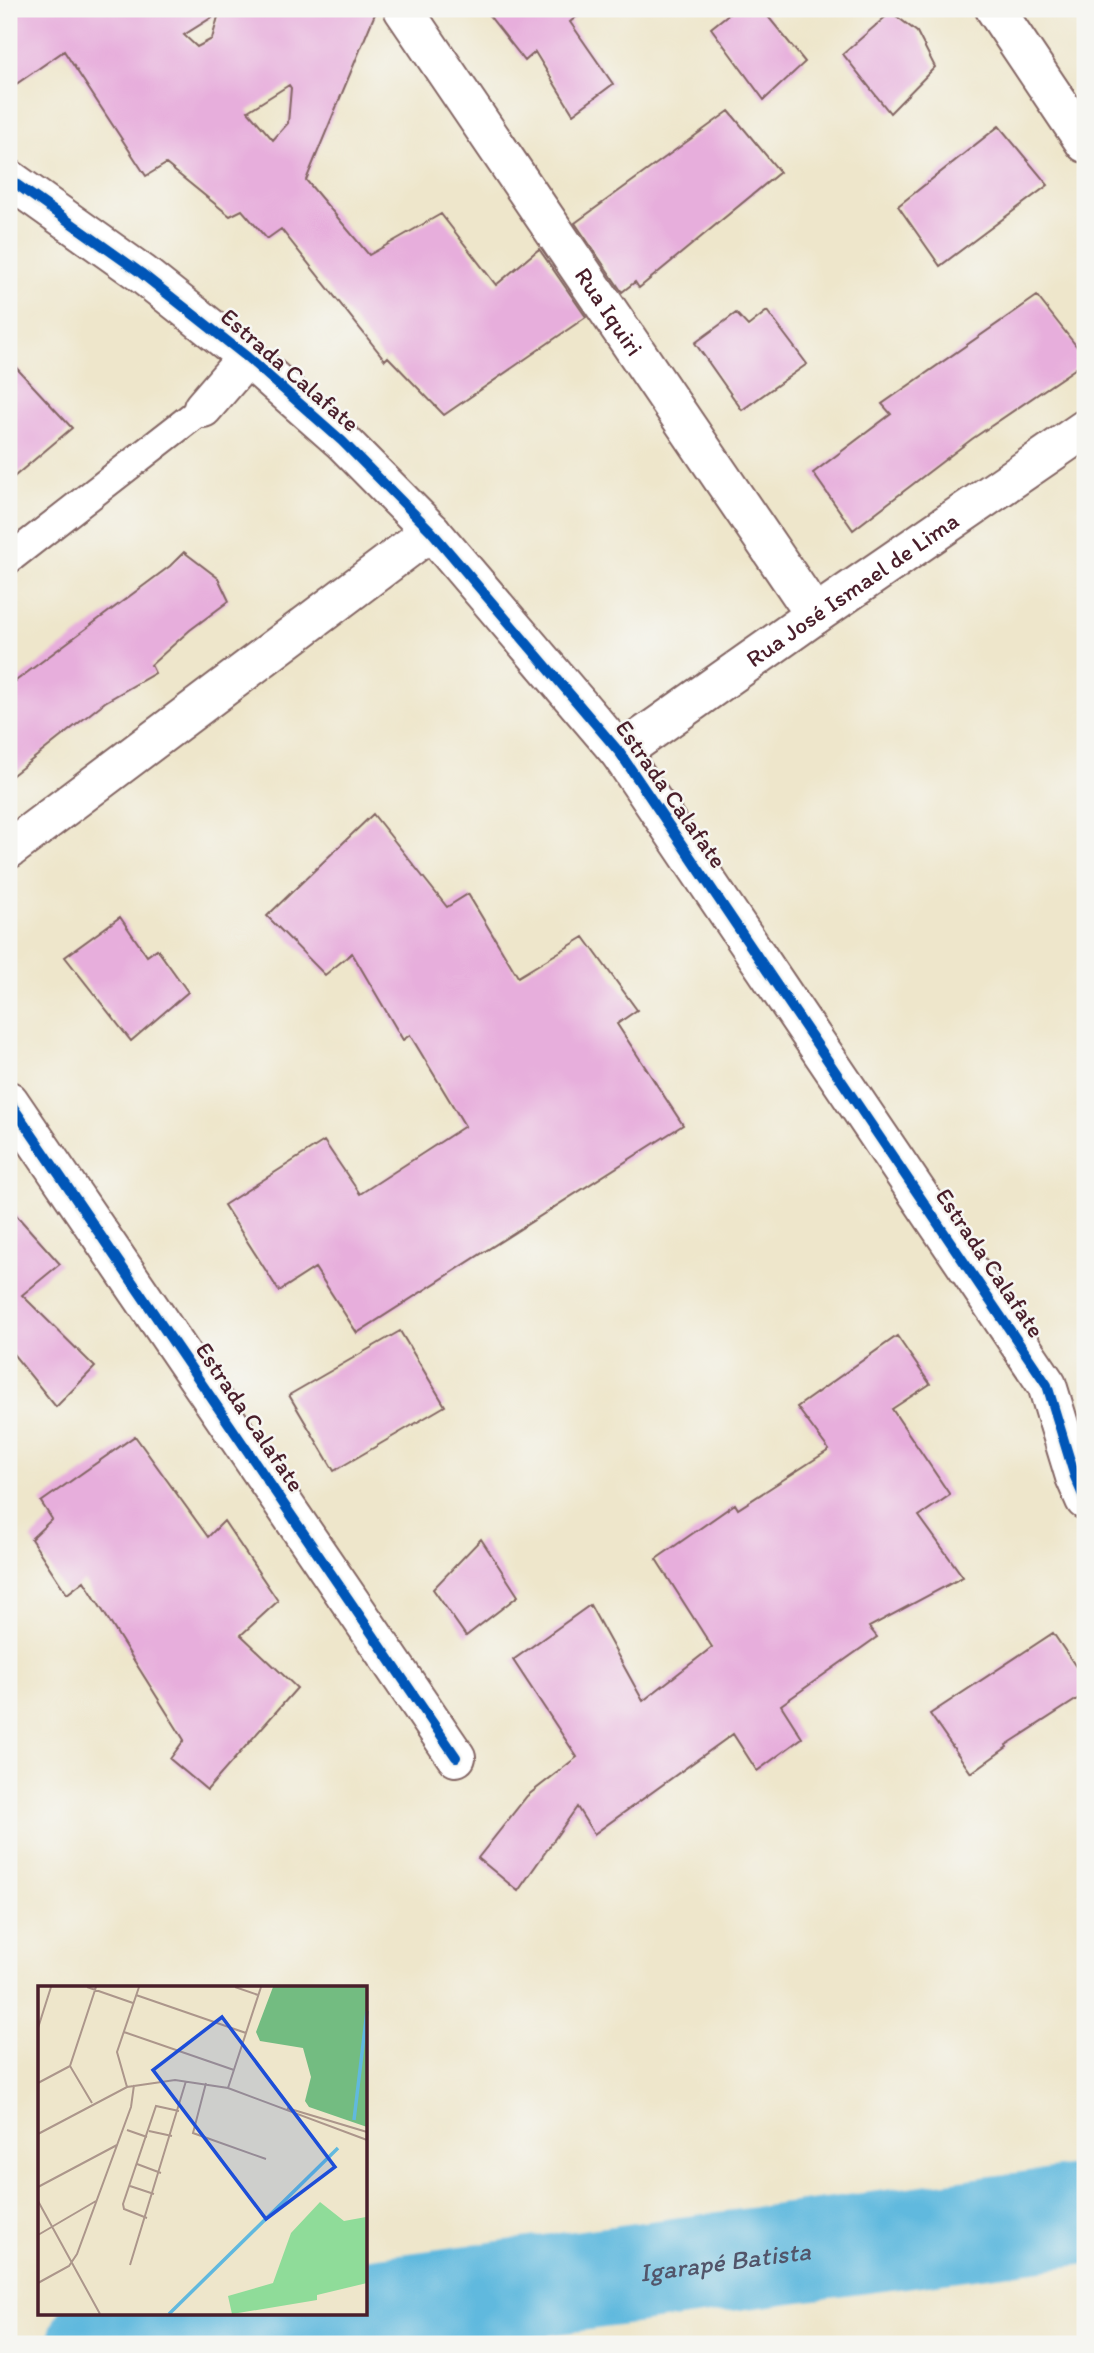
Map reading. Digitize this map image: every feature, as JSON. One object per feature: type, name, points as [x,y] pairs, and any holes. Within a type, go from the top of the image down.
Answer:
[{"type":"street","name":"Rua Iquiri","points":[[404,9],[815,615]]},
{"type":"street","points":[[995,9],[1085,143]]},
{"type":"street","name":"Estrada Calafate","points":[[9,179],[141,273],[247,358],[342,441],[430,531],[620,753],[1047,1385],[1075,1477],[1085,1500]]},
{"type":"street","points":[[203,408],[247,358]]},
{"type":"street","name":"Rua José Ismael de Lima","points":[[620,753],[1085,429]]},
{"type":"street","points":[[9,849],[430,531]]},
{"type":"street","name":"Estrada Calafate","points":[[9,1101],[456,1757]]},
{"type":"street","name":"Estrada Calafate","points":[[1047,1385],[1085,1415]]},
{"type":"lane","points":[[9,559],[203,408]]},
{"type":"building","points":[[9,9],[377,9],[306,180],[369,255],[441,214],[496,285],[539,249],[586,317],[444,415],[388,357],[385,360],[281,229],[267,239],[242,210],[230,216],[166,164],[146,176],[64,51],[9,89]],"holes":[[[219,13],[212,39],[197,47],[184,35]],[[289,85],[288,123],[273,140],[248,111]]]},
{"type":"building","points":[[484,9],[586,9],[570,22],[613,84],[573,114],[535,52],[525,61]]},
{"type":"building","points":[[735,9],[762,9],[805,62],[764,100],[711,28]]},
{"type":"building","points":[[891,12],[917,32],[935,67],[890,113],[843,54]]},
{"type":"building","points":[[729,111],[780,172],[639,288],[635,282],[622,292],[575,223]]},
{"type":"building","points":[[999,126],[1048,185],[940,266],[898,206]]},
{"type":"building","points":[[1037,296],[1085,357],[1085,362],[972,439],[853,530],[813,473],[891,414],[882,404]]},
{"type":"building","points":[[767,311],[807,364],[742,410],[695,343],[736,313],[748,326]]},
{"type":"building","points":[[9,360],[72,428],[9,481]]},
{"type":"building","points":[[184,552],[218,578],[229,601],[190,630],[151,665],[155,673],[105,702],[9,778],[9,686],[170,566]]},
{"type":"building","points":[[373,814],[447,907],[468,894],[518,977],[584,937],[637,1010],[617,1024],[683,1125],[357,1333],[315,1268],[279,1291],[224,1205],[324,1141],[360,1194],[465,1126],[410,1035],[403,1040],[352,953],[325,975],[267,916]]},
{"type":"building","points":[[120,917],[147,956],[157,949],[188,992],[131,1041],[65,957]]},
{"type":"building","points":[[9,1207],[60,1264],[22,1295],[95,1367],[56,1407],[9,1349]]},
{"type":"building","points":[[400,1331],[445,1406],[334,1471],[289,1395]]},
{"type":"building","points":[[897,1336],[930,1384],[892,1409],[950,1495],[919,1516],[963,1577],[869,1627],[877,1637],[781,1705],[802,1738],[757,1771],[733,1734],[594,1834],[577,1807],[518,1891],[478,1858],[527,1796],[577,1757],[513,1660],[590,1605],[643,1701],[712,1647],[656,1559],[735,1504],[738,1509],[829,1450],[797,1407]]},
{"type":"building","points":[[135,1436],[208,1537],[224,1521],[278,1601],[241,1635],[297,1688],[207,1790],[170,1759],[184,1740],[84,1581],[67,1594],[31,1539],[52,1519],[41,1502]]},
{"type":"building","points":[[481,1539],[518,1596],[466,1636],[433,1589]]},
{"type":"building","points":[[1053,1633],[1085,1680],[1085,1694],[1006,1745],[1007,1747],[971,1773],[930,1714]]},
{"type":"waterway","name":"Igarapé Batista","points":[[368,2309],[1085,2214]]},
{"type":"waterway","name":"Igarapé Batista","points":[[98,2344],[329,2314]]},
{"type":"cycle path","points":[[9,179],[141,273],[247,357],[342,441],[431,531],[620,753],[1047,1385],[1075,1477],[1085,1500]]},
{"type":"cycle path","points":[[9,1101],[456,1757]]}]
